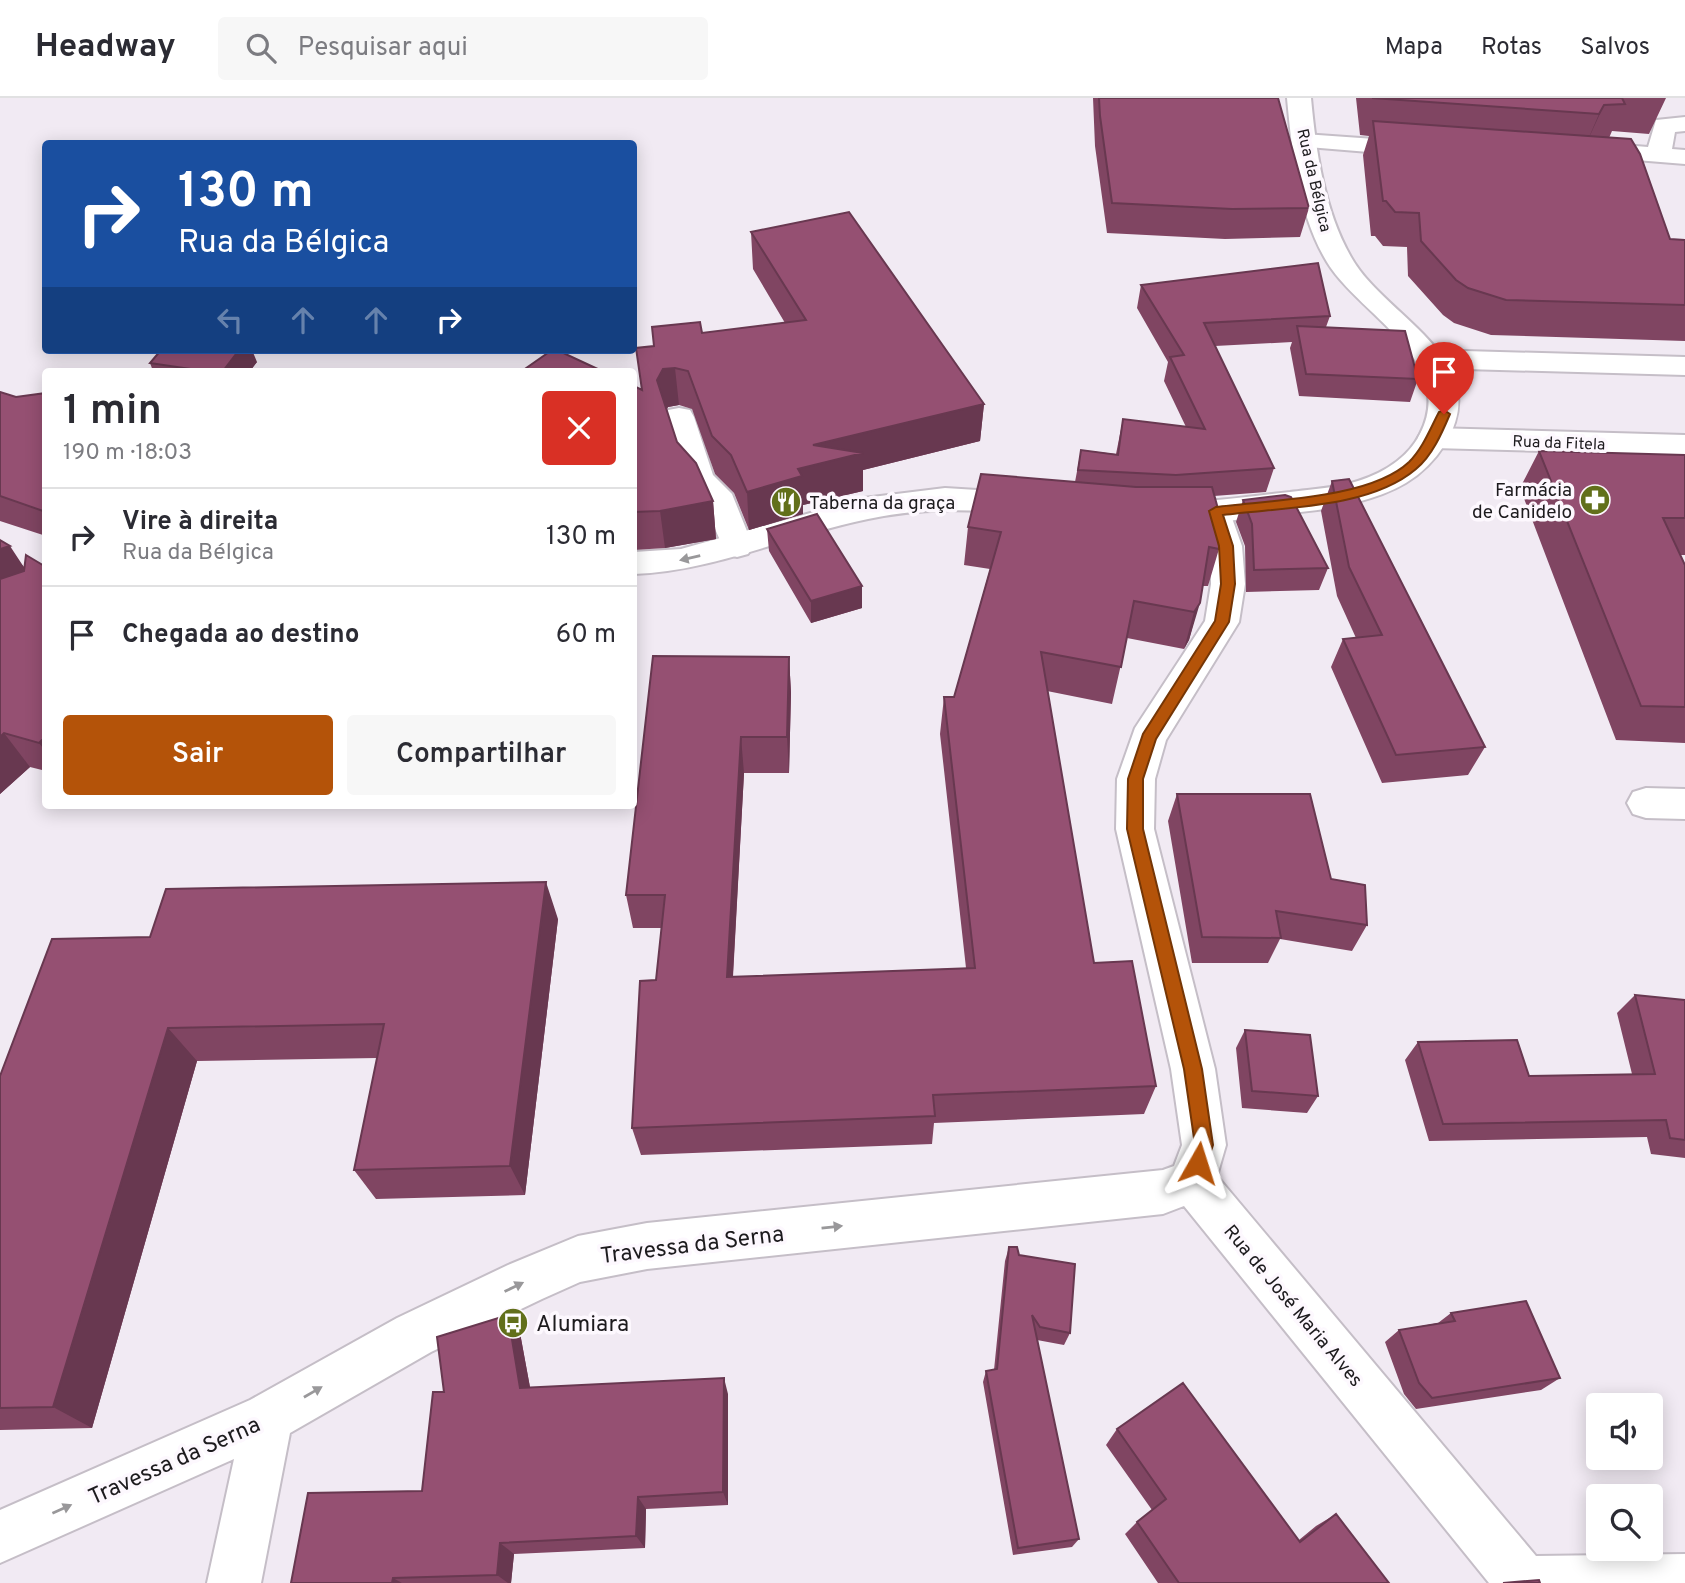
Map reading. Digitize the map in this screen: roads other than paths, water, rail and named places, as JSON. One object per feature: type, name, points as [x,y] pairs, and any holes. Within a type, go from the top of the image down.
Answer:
[{"type":"street","name":"Rua da Bélgica","points":[[1135,512],[1216,511],[1355,494],[1390,480],[1413,465],[1433,438],[1444,414],[1443,390],[1429,359],[1393,317],[1363,290],[1340,264],[1326,237],[1303,135],[1300,98]]},
{"type":"street","points":[[1659,155],[1664,125],[1685,124]]},
{"type":"street","points":[[1303,135],[1440,145]]},
{"type":"street","points":[[1632,176],[1626,164],[1570,154],[1685,157]]},
{"type":"street","points":[[1429,359],[1685,366]]},
{"type":"street","points":[[679,417],[699,479],[716,494],[737,546]]},
{"type":"street","name":"Rua da Fitela","points":[[1433,438],[1685,445]]},
{"type":"street","points":[[637,564],[681,560],[864,509],[898,503],[945,498],[1051,505]]},
{"type":"street","points":[[1192,1181],[1204,1145],[1193,1069],[1135,829],[1136,779],[1148,738],[1222,622],[1228,584],[1226,546],[1216,511]]},
{"type":"street","points":[[1646,803],[1685,804]]},
{"type":"street","name":"Travessa da Serna","points":[[0,1537],[268,1418],[414,1335],[578,1259],[647,1246],[1163,1192],[1192,1181]]},
{"type":"street","name":"Rua de José Maria Alves","points":[[1192,1181],[1524,1583]]},
{"type":"street","points":[[234,1583],[268,1418]]},
{"type":"street","points":[[1524,1583],[1685,1581]]},
{"type":"place","name":"Farmácia de Canidelo","points":[[1595,500]]},
{"type":"place","name":"Taberna da graça","points":[[786,502]]},
{"type":"place","name":"Alumiara","points":[[513,1323]]}]
